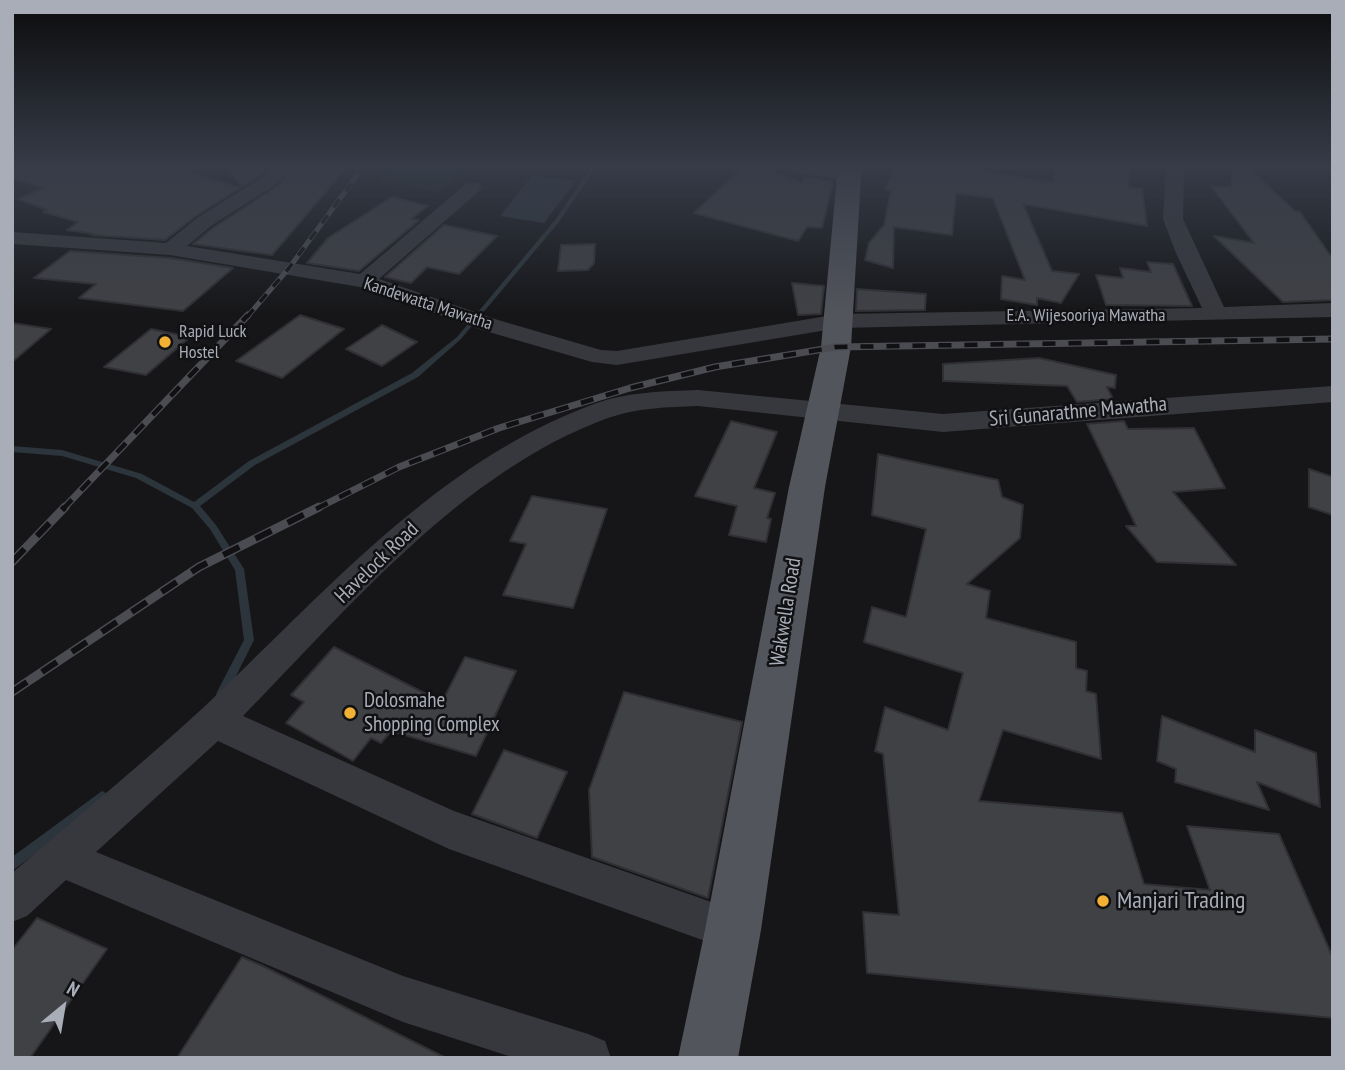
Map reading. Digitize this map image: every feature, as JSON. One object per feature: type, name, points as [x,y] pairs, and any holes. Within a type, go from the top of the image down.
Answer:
[{"type":"main road","name":"Wakwella Road","points":[[708,1058],[733,930],[807,486],[824,411],[839,321],[847,216]]},
{"type":"street","points":[[170,249],[214,216]]},
{"type":"street","points":[[364,281],[439,216]]},
{"type":"street","points":[[1174,216],[1186,253],[1216,314]]},
{"type":"street","name":"Kandewatta Mawatha","points":[[12,237],[170,249],[364,281],[580,353],[617,358],[839,321]]},
{"type":"street","name":"E.A. Wijesooriya Mawatha","points":[[839,321],[1333,310]]},
{"type":"street","name":"Sri Gunarathne Mawatha","points":[[824,411],[943,423],[1333,394]]},
{"type":"street","name":"Havelock Road","points":[[12,901],[214,721],[412,526],[522,447],[603,410],[658,399],[698,398],[824,411]]},
{"type":"street","points":[[214,721],[449,829],[733,930]]},
{"type":"street","points":[[61,858],[403,999],[587,1058]]},
{"type":"shaded area","points":[[500,216],[549,216],[544,223]]},
{"type":"building","points":[[57,216],[196,216],[165,240],[92,235],[94,234],[67,230],[78,222]]},
{"type":"building","points":[[232,216],[305,216],[272,255],[193,244]]},
{"type":"building","points":[[362,216],[415,216],[411,219],[419,220],[359,271],[307,263],[328,238]]},
{"type":"building","points":[[705,216],[825,216],[822,228],[807,227],[798,241]]},
{"type":"building","points":[[886,216],[954,216],[952,235],[894,227],[893,268],[865,260],[869,243],[884,225]]},
{"type":"building","points":[[1000,216],[1028,216],[1052,271],[1079,274],[1061,303],[1037,298],[1037,305],[1001,299],[1002,276],[1025,280]]},
{"type":"building","points":[[1090,216],[1146,216],[1147,226]]},
{"type":"building","points":[[1234,216],[1303,216],[1333,259],[1333,300],[1283,302],[1214,236],[1254,243]]},
{"type":"building","points":[[444,225],[497,236],[459,274],[427,267],[411,283],[385,277]]},
{"type":"building","points":[[595,244],[594,263],[588,270],[558,271],[561,245]]},
{"type":"building","points":[[70,251],[170,258],[233,268],[183,311],[79,298],[96,284],[34,278]]},
{"type":"building","points":[[1147,262],[1173,264],[1192,306],[1106,305],[1096,275],[1123,278],[1120,268],[1151,272]]},
{"type":"building","points":[[792,283],[824,286],[821,314],[798,315]]},
{"type":"building","points":[[857,289],[926,294],[925,310],[856,311]]},
{"type":"building","points":[[300,315],[344,329],[282,378],[236,361]]},
{"type":"building","points":[[12,323],[51,329],[12,362]]},
{"type":"building","points":[[382,325],[417,342],[382,366],[346,349]]},
{"type":"building","points":[[151,329],[190,337],[146,375],[104,367]]},
{"type":"building","points":[[1039,358],[1116,375],[1115,388],[1107,387],[1113,399],[1077,402],[1067,386],[943,381],[943,364]]},
{"type":"building","points":[[731,421],[777,432],[754,488],[775,493],[767,518],[771,519],[766,542],[729,535],[737,506],[695,496]]},
{"type":"building","points":[[1124,421],[1128,429],[1194,428],[1225,488],[1173,492],[1236,565],[1157,562],[1126,526],[1136,526],[1087,424]]},
{"type":"building","name":"Manjari Trading","points":[[878,454],[998,480],[1002,497],[1023,505],[1020,538],[967,584],[990,591],[986,618],[1076,642],[1076,668],[1087,671],[1086,691],[1096,694],[1101,759],[1003,730],[979,801],[1122,813],[1144,884],[1210,890],[1187,826],[1279,834],[1333,958],[1333,1018],[867,973],[863,912],[899,915],[883,754],[875,751],[885,707],[948,730],[963,673],[864,642],[872,607],[906,617],[926,529],[872,515]]},
{"type":"building","points":[[1309,469],[1333,477],[1333,515],[1309,507]]},
{"type":"building","points":[[532,496],[607,509],[573,608],[503,595],[526,544],[510,541]]},
{"type":"building","points":[[334,647],[442,702],[465,657],[516,671],[476,756],[391,731],[381,743],[371,738],[353,761],[286,723],[304,702],[291,695]]},
{"type":"building","points":[[624,692],[742,722],[708,898],[592,857],[589,790]]},
{"type":"building","points":[[1162,716],[1255,752],[1255,730],[1316,753],[1320,807],[1257,782],[1269,810],[1175,782],[1176,769],[1157,761]]},
{"type":"building","points":[[504,750],[567,772],[537,838],[472,814]]},
{"type":"building","points":[[37,918],[107,949],[30,1058],[12,1058],[12,950]]},
{"type":"building","points":[[242,957],[265,967],[446,1058],[177,1058]]},
{"type":"waterway","points":[[195,506],[252,463],[415,375],[459,338],[560,216]]},
{"type":"waterway","points":[[12,449],[62,453],[139,476],[195,506]]},
{"type":"waterway","points":[[195,506],[213,527],[239,569],[249,640],[221,695]]},
{"type":"waterway","points":[[12,865],[102,797]]},
{"type":"railway","points":[[247,317],[289,268],[327,216]]},
{"type":"railway","points":[[63,509],[248,315]]},
{"type":"railway","points":[[316,509],[399,467],[499,428],[630,388],[715,367],[836,347],[1333,339]]},
{"type":"railway","points":[[12,562],[65,507]]},
{"type":"railway","points":[[12,692],[199,567],[319,507]]},
{"type":"place","name":"Rapid Luck Hostel","points":[[165,342]]},
{"type":"place","name":"Dolosmahe Shopping Complex","points":[[350,713]]},
{"type":"place","name":"Manjari Trading","points":[[1103,901]]}]
